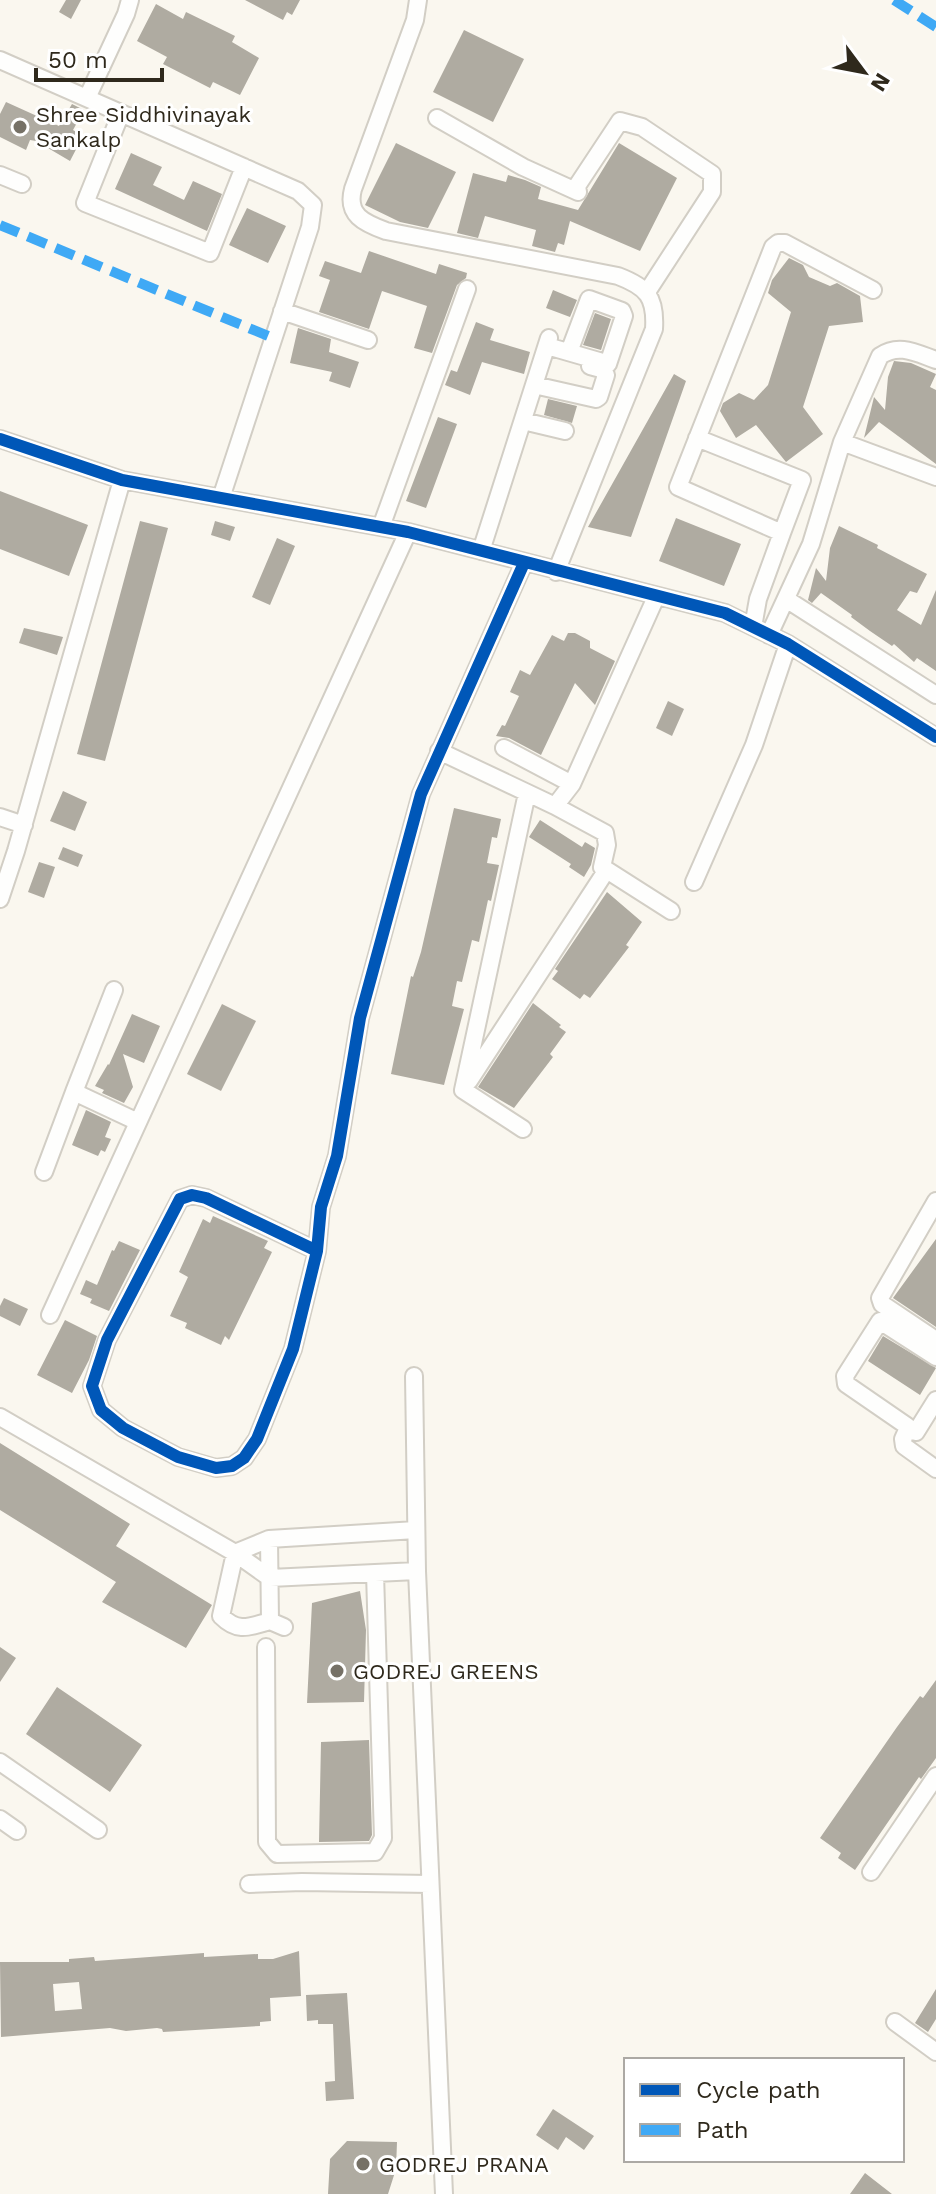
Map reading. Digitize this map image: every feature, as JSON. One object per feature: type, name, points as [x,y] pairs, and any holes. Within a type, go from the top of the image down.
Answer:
[{"type":"street","points":[[87,98],[130,0]]},
{"type":"street","points":[[418,0],[415,20],[353,189],[350,201],[353,212],[386,231],[618,276],[634,282],[647,292],[653,302],[654,329],[556,572]]},
{"type":"street","points":[[0,60],[298,191],[313,205],[314,213],[221,498]]},
{"type":"street","points":[[121,113],[85,203],[210,253],[244,167]]},
{"type":"street","points":[[437,118],[523,167],[578,192],[577,186],[620,121],[642,127],[712,174],[712,192],[647,292]]},
{"type":"street","points":[[0,175],[22,184]]},
{"type":"street","points":[[782,533],[678,487],[773,247],[785,243],[873,290]]},
{"type":"street","points":[[381,527],[467,289]]},
{"type":"street","points":[[282,311],[368,340]]},
{"type":"street","points":[[547,346],[569,352]]},
{"type":"street","points":[[481,551],[547,346]]},
{"type":"street","points":[[534,385],[592,400],[599,397],[605,371],[547,346]]},
{"type":"street","points":[[769,635],[811,544],[842,442],[880,356],[896,349],[936,360]]},
{"type":"street","points":[[523,421],[565,431]]},
{"type":"street","points":[[697,438],[802,480],[758,599],[753,627]]},
{"type":"street","points":[[0,439],[122,480],[408,532],[725,613],[788,644],[936,737]]},
{"type":"street","points":[[842,442],[936,477]]},
{"type":"street","points":[[0,899],[122,480]]},
{"type":"street","points":[[50,1315],[408,532]]},
{"type":"street","points":[[317,1251],[206,1198],[192,1195],[180,1199],[107,1340],[92,1386],[101,1410],[123,1428],[191,1461],[216,1468],[232,1466],[244,1458],[257,1439],[293,1349],[317,1251],[321,1207],[337,1156],[360,1018],[421,794],[524,563]]},
{"type":"street","points":[[555,806],[572,784],[656,597]]},
{"type":"street","points":[[786,599],[936,695]]},
{"type":"street","points":[[694,882],[754,745],[788,644]]},
{"type":"street","points":[[504,748],[572,784]]},
{"type":"street","points":[[439,751],[605,833],[607,845],[602,867],[671,911]]},
{"type":"street","points":[[463,1090],[527,793]]},
{"type":"street","points":[[0,817],[24,825]]},
{"type":"street","points":[[463,1090],[606,871]]},
{"type":"street","points":[[44,1172],[114,990]]},
{"type":"street","points":[[463,1090],[523,1129]]},
{"type":"street","points":[[74,1092],[138,1122]]},
{"type":"street","points":[[936,1201],[880,1298],[882,1304],[936,1340]]},
{"type":"street","points":[[936,1357],[880,1321],[845,1376],[846,1384],[907,1426],[904,1446],[936,1469]]},
{"type":"street","points":[[414,1376],[417,1571],[444,2194]]},
{"type":"street","points":[[907,1430],[916,1432],[936,1400]]},
{"type":"street","points":[[0,1417],[235,1553],[270,1578],[417,1571]]},
{"type":"street","points":[[235,1553],[269,1539],[416,1530]]},
{"type":"street","points":[[235,1553],[221,1616],[231,1626],[246,1628],[277,1624],[270,1578],[269,1539]]},
{"type":"street","points":[[266,1647],[267,1842],[277,1854],[375,1852],[383,1838],[375,1573]]},
{"type":"street","points":[[0,1762],[98,1830]]},
{"type":"street","points":[[871,1872],[936,1776]]},
{"type":"street","points":[[0,1819],[17,1831]]},
{"type":"street","points":[[249,1884],[430,1884]]},
{"type":"street","points":[[895,2022],[936,2052]]},
{"type":"building","points":[[66,0],[81,0],[71,19],[59,12]]},
{"type":"building","points":[[245,0],[300,0],[292,15],[287,12],[283,20]]},
{"type":"building","points":[[156,4],[183,19],[186,12],[235,36],[232,42],[259,58],[240,95],[213,82],[210,88],[163,64],[167,57],[137,41]]},
{"type":"building","points":[[464,30],[524,59],[493,122],[433,92]]},
{"type":"building","points":[[6,102],[59,126],[72,104],[84,110],[73,130],[83,136],[70,161],[36,141],[30,140],[26,150],[0,137],[0,114]]},
{"type":"building","points":[[396,143],[456,172],[428,228],[400,222],[365,205]]},
{"type":"building","points":[[619,143],[677,178],[640,251],[570,221],[564,245],[558,243],[555,252],[532,246],[536,230],[485,216],[478,238],[457,233],[473,173],[506,182],[508,175],[525,180],[541,187],[538,199],[578,210]]},
{"type":"building","points":[[131,153],[162,167],[153,185],[184,200],[193,181],[222,194],[207,231],[115,189]]},
{"type":"building","points":[[247,208],[286,226],[268,263],[229,245]]},
{"type":"building","points":[[369,251],[436,274],[439,264],[467,273],[466,278],[457,285],[432,353],[414,348],[427,306],[382,291],[369,329],[319,312],[330,280],[319,276],[325,261],[361,273]]},
{"type":"building","points":[[789,258],[803,265],[809,277],[830,286],[837,283],[860,296],[863,322],[829,326],[803,407],[823,434],[786,462],[756,425],[736,438],[720,411],[723,403],[739,393],[754,400],[768,385],[791,312],[768,293],[772,280]]},
{"type":"building","points":[[553,290],[577,300],[570,317],[546,308]]},
{"type":"building","points":[[595,313],[611,319],[601,350],[583,345]]},
{"type":"building","points":[[476,322],[494,329],[490,340],[530,352],[524,374],[482,362],[470,395],[445,385],[451,370],[457,372]]},
{"type":"building","points":[[298,328],[331,339],[329,352],[359,362],[350,388],[329,381],[332,372],[290,363]]},
{"type":"building","points":[[894,361],[911,363],[936,374],[930,387],[936,390],[936,464],[879,422],[864,438],[874,397],[885,410],[888,377]]},
{"type":"building","points":[[674,374],[686,381],[631,537],[588,527]]},
{"type":"building","points":[[548,399],[577,406],[572,423],[544,415]]},
{"type":"building","points":[[438,417],[457,424],[426,508],[406,501]]},
{"type":"building","points":[[0,491],[88,525],[69,576],[0,549]]},
{"type":"building","points":[[676,518],[741,544],[724,586],[659,561]]},
{"type":"building","points":[[140,521],[168,528],[105,761],[77,754]]},
{"type":"building","points":[[215,521],[235,527],[230,541],[211,535]]},
{"type":"building","points":[[839,526],[927,574],[917,593],[910,591],[897,610],[921,625],[936,590],[936,671],[917,658],[914,662],[894,644],[892,646],[870,631],[821,593],[812,603],[808,600],[816,568],[826,581],[830,548]]},
{"type":"building","points":[[277,538],[295,546],[270,605],[252,597]]},
{"type":"building","points":[[24,628],[63,637],[57,655],[19,643]]},
{"type":"building","points":[[568,633],[590,641],[590,648],[615,661],[595,705],[575,683],[541,755],[509,738],[496,736],[502,725],[505,726],[519,696],[510,692],[520,670],[530,675],[552,635],[564,641]]},
{"type":"building","points":[[668,701],[684,709],[672,736],[656,728]]},
{"type":"building","points":[[63,791],[87,802],[75,831],[50,821]]},
{"type":"building","points":[[454,808],[501,819],[497,838],[492,837],[487,863],[499,865],[491,901],[488,900],[479,942],[472,940],[462,982],[457,981],[452,1006],[464,1009],[444,1085],[391,1074],[411,976],[421,952]]},
{"type":"building","points":[[540,820],[582,847],[585,842],[595,848],[584,877],[569,867],[571,864],[529,837]]},
{"type":"building","points":[[63,847],[83,855],[78,867],[58,859]]},
{"type":"building","points":[[39,862],[55,867],[44,898],[28,892]]},
{"type":"building","points":[[607,892],[642,922],[626,945],[629,947],[590,998],[584,994],[580,999],[552,979],[558,971],[555,969]]},
{"type":"building","points":[[533,1003],[566,1032],[550,1054],[553,1057],[514,1108],[478,1087]]},
{"type":"building","points":[[222,1004],[256,1021],[221,1091],[187,1074]]},
{"type":"building","points":[[132,1014],[160,1026],[144,1063],[123,1054],[133,1087],[124,1103],[102,1093],[104,1090],[95,1086],[109,1065]]},
{"type":"building","points":[[86,1110],[111,1122],[105,1137],[111,1139],[105,1152],[101,1150],[98,1156],[72,1145]]},
{"type":"building","points":[[213,1216],[268,1241],[264,1248],[272,1252],[229,1340],[225,1336],[221,1345],[185,1328],[187,1323],[170,1316],[188,1277],[179,1272],[203,1219],[210,1223]]},
{"type":"building","points":[[936,1239],[936,1327],[893,1298]]},
{"type":"building","points":[[119,1241],[140,1250],[109,1311],[90,1303],[92,1299],[80,1294],[86,1280],[97,1285]]},
{"type":"building","points":[[4,1298],[28,1309],[20,1326],[0,1316]]},
{"type":"building","points":[[65,1320],[97,1336],[72,1393],[37,1375]]},
{"type":"building","points":[[883,1336],[936,1368],[920,1395],[868,1361]]},
{"type":"building","points":[[0,1443],[130,1524],[116,1546],[212,1605],[186,1648],[102,1602],[116,1582],[0,1510]]},
{"type":"building","name":"GODREJ GREENS","points":[[360,1591],[366,1630],[364,1702],[307,1703],[312,1603]]},
{"type":"building","points":[[0,1647],[16,1658],[0,1682]]},
{"type":"building","points":[[936,1680],[936,1758],[921,1779],[919,1777],[855,1870],[838,1858],[841,1853],[820,1838],[897,1727]]},
{"type":"building","points":[[57,1687],[142,1745],[110,1792],[26,1734]]},
{"type":"building","name":"GODREJ GREENS","points":[[369,1740],[372,1835],[369,1841],[319,1842],[321,1742]]},
{"type":"building","points":[[299,1951],[301,1996],[270,1998],[271,2021],[260,2022],[260,2026],[163,2032],[157,2028],[126,2031],[110,2028],[1,2037],[0,1962],[69,1962],[69,1959],[94,1957],[95,1961],[204,1953],[204,1957],[258,1954],[258,1959],[273,1959]],"holes":[[[79,1982],[82,2009],[55,2011],[53,1984]]]},
{"type":"building","points":[[936,1989],[936,2019],[928,2032],[915,2023]]},
{"type":"building","points":[[347,1993],[354,2099],[326,2101],[325,2082],[335,2081],[333,2024],[307,2021],[306,1995]]},
{"type":"building","points":[[553,2109],[594,2136],[584,2150],[566,2137],[558,2150],[536,2135]]},
{"type":"building","name":"GODREJ PRANA","points":[[347,2141],[397,2142],[396,2169],[388,2194],[328,2194],[330,2159]]},
{"type":"building","points":[[865,2173],[892,2194],[850,2194]]},
{"type":"marked path","points":[[894,0],[936,27]]},
{"type":"marked path","points":[[0,225],[273,338]]},
{"type":"cycle path","points":[[0,439],[122,480],[408,532],[725,613],[788,644],[936,737]]},
{"type":"cycle path","points":[[317,1251],[293,1349],[257,1439],[244,1458],[232,1466],[216,1468],[178,1457],[123,1428],[101,1410],[92,1386],[107,1340],[180,1199],[192,1195],[206,1198],[317,1251],[321,1207],[337,1156],[360,1018],[421,794],[524,563]]},
{"type":"place","name":"Shree Siddhivinayak Sankalp","points":[[20,127]]},
{"type":"place","name":"GODREJ GREENS","points":[[337,1671]]},
{"type":"place","name":"GODREJ PRANA","points":[[363,2164]]}]
